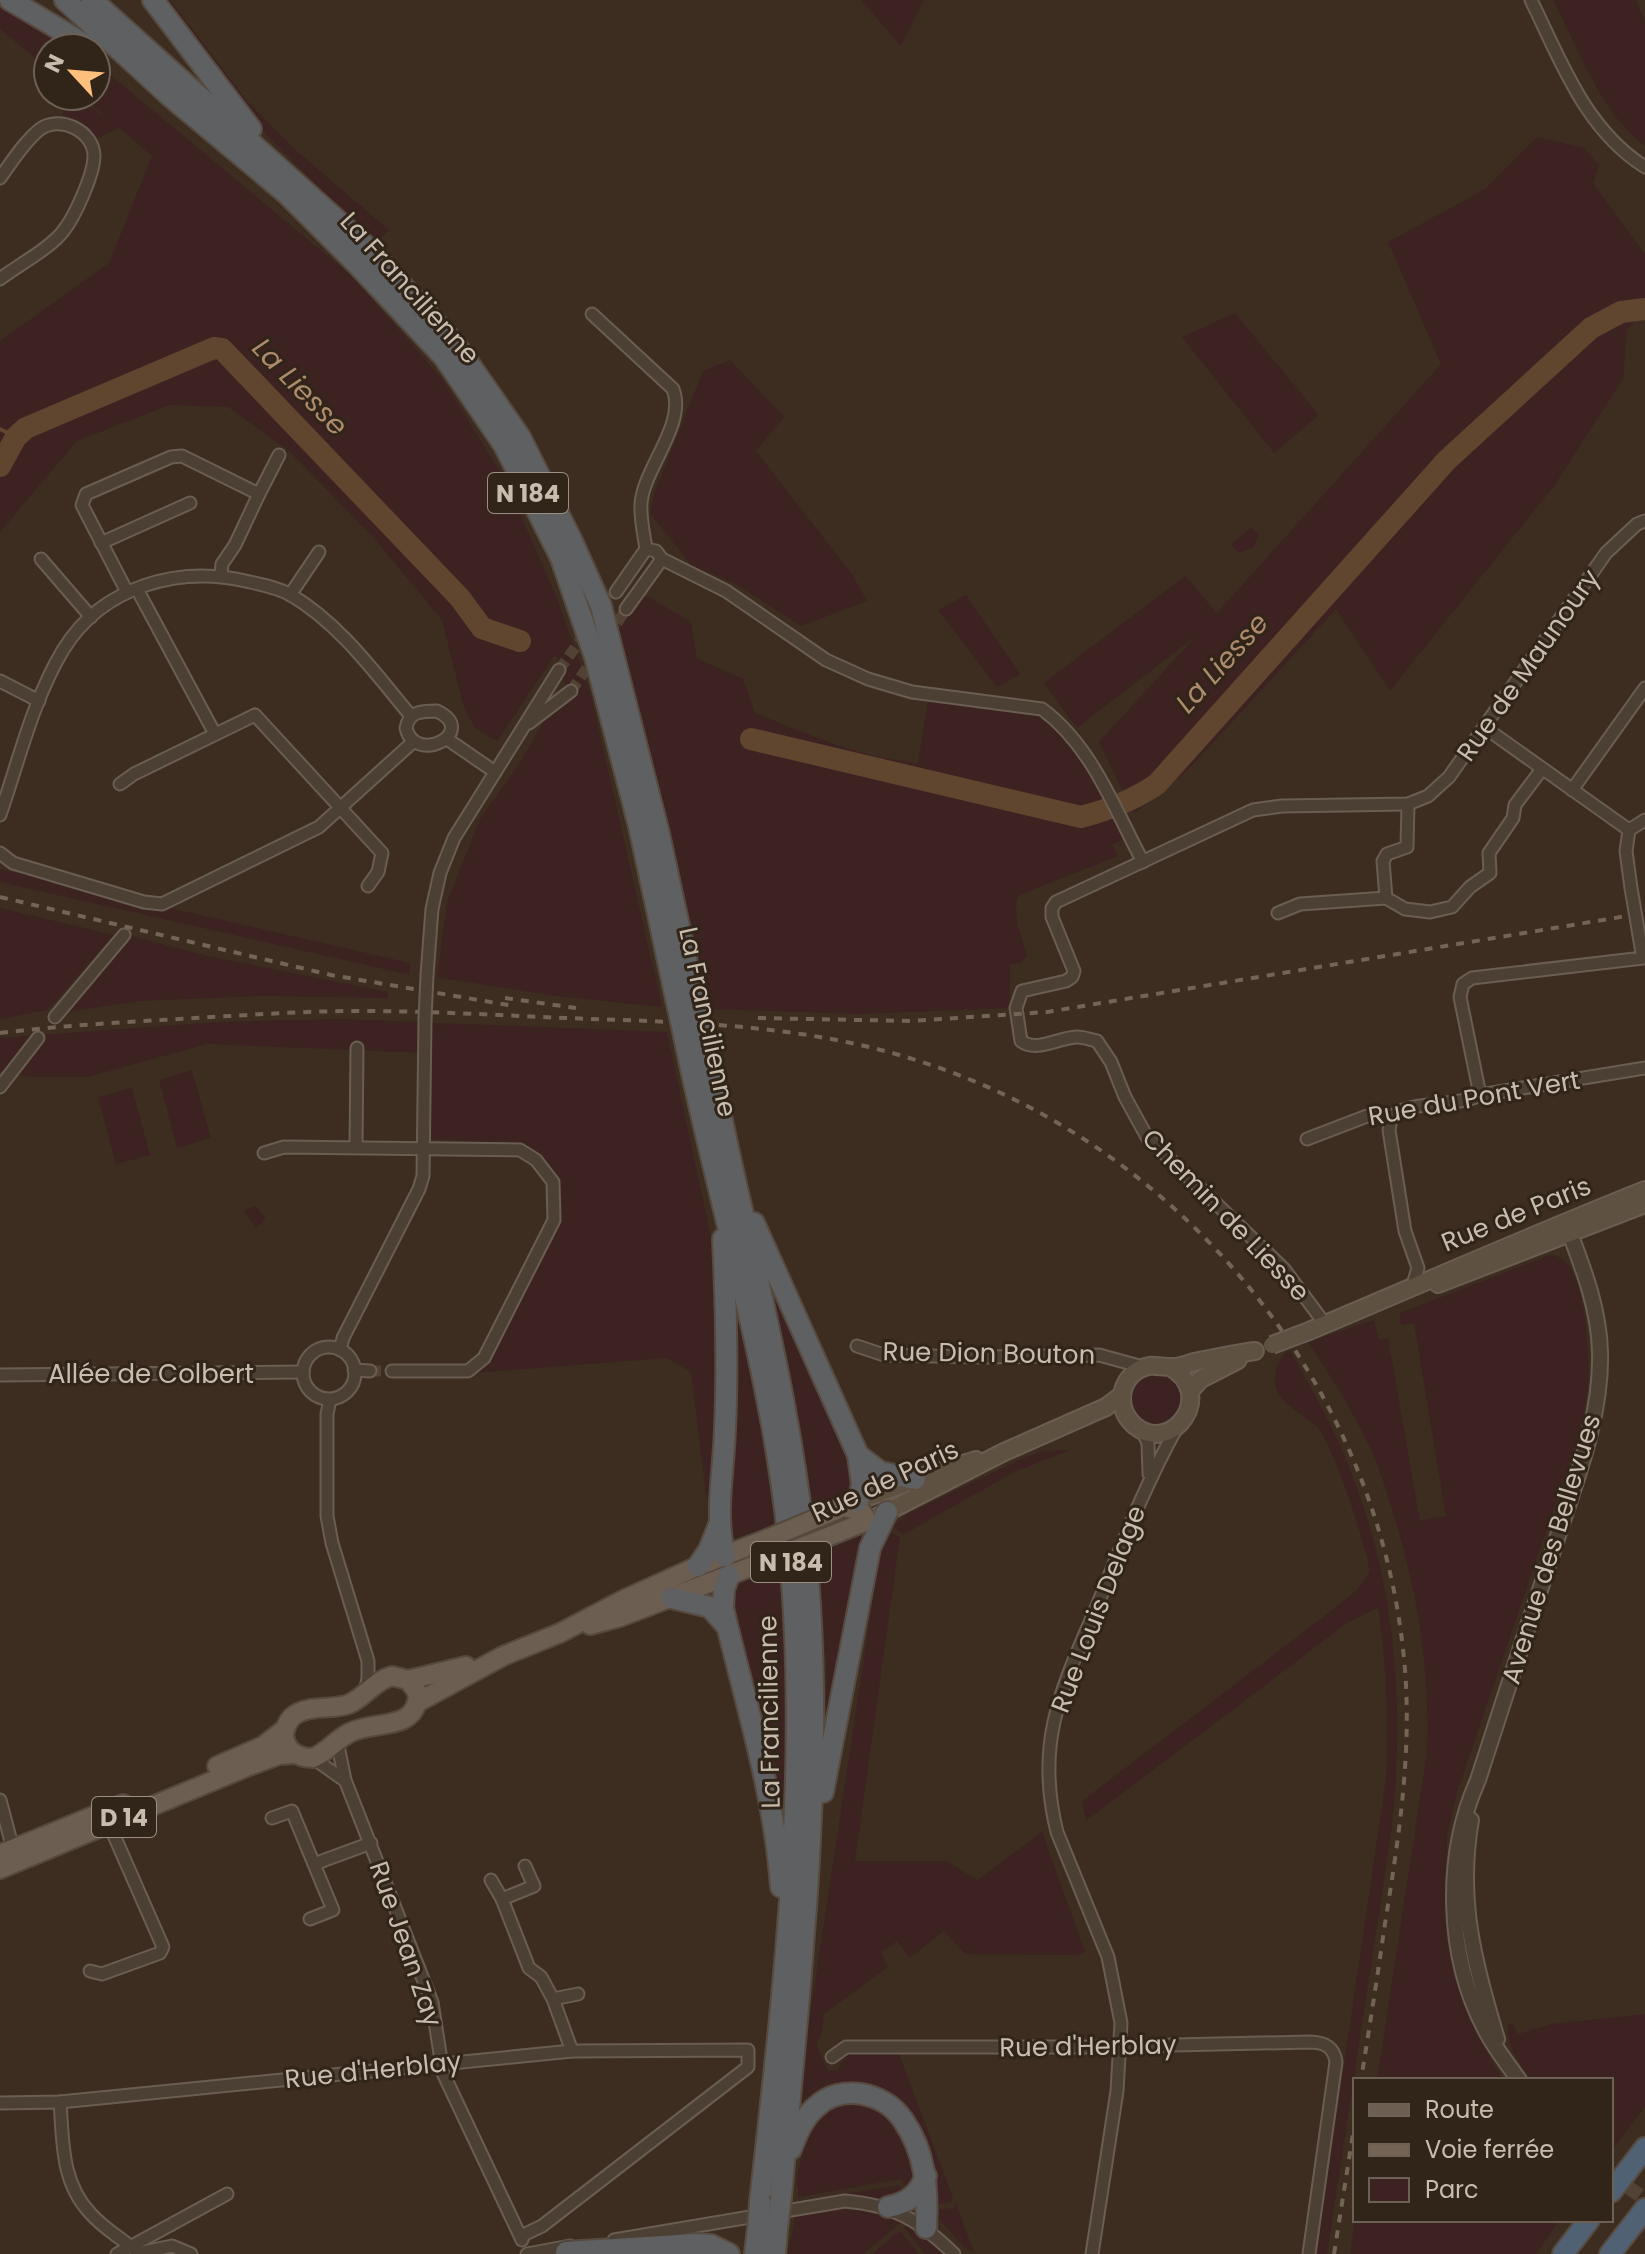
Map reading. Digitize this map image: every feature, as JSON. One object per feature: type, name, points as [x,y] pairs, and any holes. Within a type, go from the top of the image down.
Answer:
[{"type":"highway","points":[[10,0],[64,32]]},
{"type":"highway","name":"La Francilienne","points":[[65,0],[170,96],[286,193],[358,265],[444,357],[504,445],[561,558],[595,657],[688,1008]]},
{"type":"highway","name":"La Francilienne","points":[[92,0],[368,248],[456,345],[520,437],[601,606],[659,834],[692,1031],[697,1101],[728,1185],[781,1386],[802,1518],[814,1691],[809,1866],[781,2197],[755,2254]]},
{"type":"highway","points":[[153,0],[251,129],[267,157]]},
{"type":"highway","points":[[112,61],[170,96]]},
{"type":"highway","points":[[728,1185],[858,1455],[862,1485],[846,1517],[870,1548]]},
{"type":"highway","points":[[698,1566],[709,1550],[719,1525],[727,1357],[728,1185]]},
{"type":"highway","name":"La Francilienne","points":[[728,1185],[771,1417],[792,1572],[798,1687],[798,1781],[760,2202],[775,2254]]},
{"type":"highway","points":[[858,1455],[880,1472],[915,1479]]},
{"type":"highway","points":[[809,1866],[870,1548],[887,1512]]},
{"type":"highway","points":[[719,1525],[743,1560],[723,1597],[769,1790],[778,1843],[786,1939]]},
{"type":"highway","points":[[672,1598],[710,1607],[728,1628]]},
{"type":"highway","points":[[783,2172],[800,2126],[823,2100],[855,2092],[879,2098],[900,2115],[914,2140],[926,2176],[926,2228]]},
{"type":"highway","points":[[1613,2189],[1645,2148]]},
{"type":"highway","points":[[888,2207],[916,2195],[926,2176]]},
{"type":"highway","points":[[1610,2254],[1645,2209]]},
{"type":"highway","points":[[1563,2254],[1587,2222]]},
{"type":"highway","points":[[563,2253],[696,2244],[711,2245],[729,2254]]},
{"type":"main road","name":"Rue de Paris","points":[[1255,1351],[1410,1289],[1453,1280],[1645,1190]]},
{"type":"main road","name":"Rue de Paris","points":[[1568,1228],[1645,1204]]},
{"type":"main road","points":[[1143,1367],[1170,1367],[1255,1351]]},
{"type":"main road","points":[[1190,1391],[1201,1379],[1255,1351]]},
{"type":"main road","name":"Rue de Paris","points":[[560,1633],[620,1617],[672,1598],[743,1560],[846,1517],[915,1479],[1004,1452],[1055,1432],[1106,1407],[1124,1389],[1132,1375],[1143,1367]]},
{"type":"main road","points":[[1170,1367],[1184,1378],[1190,1391],[1189,1411],[1177,1427]]},
{"type":"main road","points":[[1124,1389],[1123,1408],[1136,1425]]},
{"type":"main road","name":"Rue de Paris","points":[[1055,1432],[1111,1416],[1160,1433],[1177,1427]]},
{"type":"main road","name":"Rue de Paris","points":[[0,1869],[262,1761],[304,1756],[361,1728],[402,1721],[413,1712],[418,1702],[503,1656],[560,1633],[698,1566],[743,1560],[846,1517],[887,1512],[1004,1452]]},
{"type":"main road","name":"Rue de Paris","points":[[7,1852],[263,1746],[285,1729],[291,1718],[301,1711],[341,1706],[365,1694],[383,1679],[503,1656]]},
{"type":"main road","points":[[400,1678],[417,1688],[418,1702]]},
{"type":"main road","points":[[285,1729],[285,1741],[304,1756]]},
{"type":"street","points":[[1531,0],[1578,95],[1596,123],[1622,151],[1645,167]]},
{"type":"street","points":[[0,178],[39,130],[52,124],[68,124],[86,136],[94,152],[94,165],[74,216],[63,233],[0,279]]},
{"type":"street","points":[[592,314],[673,389],[677,400],[641,504],[646,549],[616,592]]},
{"type":"street","points":[[221,575],[222,564],[235,545],[279,455]]},
{"type":"street","points":[[215,734],[101,543],[82,505],[86,494],[171,457],[182,456],[259,494]]},
{"type":"street","points":[[101,543],[190,503]]},
{"type":"street","name":"Rue de Maunoury","points":[[1408,804],[1428,796],[1449,777],[1606,553],[1637,524],[1645,521]]},
{"type":"street","points":[[646,549],[656,551],[662,559],[726,591],[826,660],[868,679],[912,692],[1042,709],[1058,721],[1085,752],[1143,862]]},
{"type":"street","points":[[290,595],[319,552]]},
{"type":"street","points":[[41,559],[91,617]]},
{"type":"street","points":[[626,609],[662,559]]},
{"type":"street","points":[[0,815],[39,701],[64,648],[91,617],[132,591],[188,574],[221,575],[272,587],[290,595],[341,634],[411,716]]},
{"type":"street","points":[[340,1350],[343,1338],[423,1176],[429,930],[440,873],[454,838],[559,670]]},
{"type":"street","points":[[0,681],[39,701]]},
{"type":"street","points":[[1572,790],[1645,688]]},
{"type":"street","points":[[523,728],[571,691]]},
{"type":"street","points":[[437,711],[447,716],[451,732],[447,739],[439,744],[413,742],[406,728],[411,716],[418,712],[437,711]]},
{"type":"street","points":[[120,784],[134,774],[255,715],[382,853],[378,872],[368,886]]},
{"type":"street","points":[[1484,727],[1629,830]]},
{"type":"street","points":[[447,739],[495,772]]},
{"type":"street","points":[[0,853],[13,863],[144,902],[162,904],[319,827],[413,742]]},
{"type":"street","points":[[1278,913],[1300,904],[1386,898],[1405,909],[1430,912],[1452,907],[1470,887],[1490,873],[1489,853],[1513,818],[1515,805],[1542,769]]},
{"type":"street","points":[[1386,898],[1383,861],[1387,854],[1407,847],[1408,804]]},
{"type":"street","name":"Chemin de Liesse","points":[[1325,1324],[1284,1269],[1147,1137],[1125,1097],[1111,1062],[1097,1041],[1079,1037],[1028,1045],[1021,1041],[1016,1008],[1022,991],[1072,977],[1074,971],[1052,917],[1056,902],[1253,810],[1282,806],[1408,804]]},
{"type":"street","points":[[1480,1095],[1460,997],[1463,984],[1472,978],[1643,960],[1626,851],[1629,830],[1645,820]]},
{"type":"street","points":[[55,1017],[124,935]]},
{"type":"street","points":[[0,1087],[38,1038]]},
{"type":"street","points":[[356,1147],[357,1048]]},
{"type":"street","name":"Rue du Pont Vert","points":[[1307,1139],[1376,1114],[1391,1118],[1400,1110],[1468,1101],[1480,1095],[1645,1068]]},
{"type":"street","points":[[1391,1118],[1389,1130],[1407,1240],[1418,1268],[1410,1289]]},
{"type":"street","points":[[264,1153],[284,1147],[520,1150],[536,1160],[553,1182],[554,1220],[484,1358],[468,1371],[392,1371]]},
{"type":"street","name":"Avenue des Bellevues","points":[[1518,2078],[1506,2061],[1469,1938],[1466,1855],[1478,1780],[1575,1482],[1598,1397],[1601,1363],[1598,1322],[1568,1228]]},
{"type":"street","name":"Rue Dion Bouton","points":[[857,1346],[884,1355],[1099,1355],[1143,1367]]},
{"type":"street","points":[[325,1348],[340,1350],[349,1357],[354,1370],[348,1391],[330,1400],[308,1389],[303,1372],[305,1363],[317,1350],[325,1348]]},
{"type":"street","name":"Rue Dion Bouton","points":[[1120,1362],[1126,1373],[1124,1389]]},
{"type":"street","points":[[354,1370],[370,1371]]},
{"type":"street","name":"Allée de Colbert","points":[[0,1375],[303,1372]]},
{"type":"street","points":[[330,1400],[327,1414],[327,1516],[332,1543],[368,1661],[365,1694]]},
{"type":"street","points":[[1136,1425],[1148,1443],[1149,1479]]},
{"type":"street","name":"Rue Louis Delage","points":[[1092,2254],[1122,2046],[1120,2011],[1108,1957],[1057,1832],[1052,1812],[1049,1760],[1054,1722],[1066,1683],[1149,1479],[1177,1427]]},
{"type":"street","points":[[368,1661],[400,1678]]},
{"type":"street","name":"Rue Jean Zay","points":[[337,1741],[345,1780],[432,2002],[443,2073],[527,2247]]},
{"type":"street","points":[[304,1756],[329,1767],[345,1780]]},
{"type":"street","points":[[0,1800],[7,1852]]},
{"type":"street","points":[[272,1818],[292,1811],[333,1910],[310,1919]]},
{"type":"street","points":[[90,1971],[102,1974],[160,1953],[163,1947],[109,1824]]},
{"type":"street","points":[[314,1864],[371,1843]]},
{"type":"street","points":[[502,1899],[534,1886],[525,1866]]},
{"type":"street","points":[[491,1880],[502,1899],[529,1968],[541,1977],[553,1999],[572,2051]]},
{"type":"street","points":[[553,1999],[578,1994]]},
{"type":"street","name":"Rue d'Herblay","points":[[832,2057],[846,2047],[1319,2042],[1331,2049],[1336,2062],[1309,2254]]},
{"type":"street","name":"Rue d'Herblay","points":[[0,2103],[60,2102],[572,2051],[748,2050],[748,2067],[542,2226],[527,2247]]},
{"type":"street","points":[[60,2102],[65,2169],[71,2185],[91,2214],[136,2251]]},
{"type":"street","points":[[136,2251],[227,2194]]},
{"type":"street","points":[[527,2247],[586,2245],[845,2201],[888,2207],[926,2228],[954,2254]]},
{"type":"street","points":[[563,2253],[586,2245]]},
{"type":"street","points":[[117,2254],[172,2246],[191,2254]]},
{"type":"green space","points":[[160,0],[170,0],[247,101],[298,152],[389,230],[375,244],[245,113]]},
{"type":"green space","points":[[861,0],[924,0],[901,46]]},
{"type":"green space","points":[[1553,0],[1636,0],[1645,21],[1645,146],[1629,133],[1603,98]]},
{"type":"green space","points":[[0,6],[44,32],[32,32],[32,56],[0,29]]},
{"type":"green space","points":[[112,76],[354,278],[442,379],[505,480],[556,596],[590,691],[662,1007],[555,996],[437,977],[447,902],[480,819],[519,764],[565,685],[556,654],[497,741],[476,729],[464,708],[442,620],[373,537],[289,451],[228,407],[169,405],[77,441],[0,532],[0,341],[109,263],[152,156],[119,128],[96,139],[82,124],[63,117],[63,112],[97,112],[116,126],[100,112],[112,112]]},
{"type":"green space","points":[[1537,137],[1584,148],[1599,165],[1593,183],[1645,254],[1645,310],[1627,330],[1623,379],[1554,486],[1390,691],[1336,609],[1188,770],[1134,814],[1099,742],[1196,636],[1077,728],[1044,683],[1185,576],[1217,613],[1441,364],[1388,242],[1485,189]]},
{"type":"green space","points":[[1235,313],[1319,415],[1274,453],[1182,337]]},
{"type":"green space","points":[[730,360],[784,417],[756,451],[852,574],[867,601],[801,626],[737,585],[691,565],[650,513],[655,491],[703,371]]},
{"type":"green space","points":[[1252,527],[1259,536],[1253,547],[1239,553],[1231,544]]},
{"type":"green space","points":[[966,595],[1020,674],[997,687],[938,610]]},
{"type":"green space","points":[[647,596],[691,622],[697,658],[743,679],[755,713],[835,744],[876,756],[918,763],[928,701],[1020,711],[1046,719],[1056,726],[1088,773],[1124,839],[1112,845],[1118,856],[1019,895],[1017,917],[1027,956],[1021,963],[1010,965],[1010,1008],[860,1014],[712,1009],[615,634],[642,598]]},
{"type":"green space","points":[[0,869],[410,963],[410,975],[0,882]]},
{"type":"green space","points":[[0,908],[114,935],[48,1010],[0,1019]]},
{"type":"green space","points":[[131,936],[208,956],[388,992],[387,998],[261,996],[139,1001],[67,1012]]},
{"type":"green space","points":[[343,1019],[667,1032],[717,1266],[719,1345],[712,1505],[706,1495],[691,1372],[667,1358],[472,1373],[555,1213],[549,1182],[526,1159],[484,1142],[429,1139],[424,1053],[207,1044],[88,1077],[31,1077],[0,1071],[0,1038],[217,1022]]},
{"type":"green space","points":[[192,1070],[211,1138],[177,1148],[159,1080]]},
{"type":"green space","points":[[132,1088],[150,1155],[116,1164],[98,1097]]},
{"type":"green space","points":[[256,1206],[266,1219],[256,1228],[244,1210]]},
{"type":"green space","points":[[1550,1255],[1563,1259],[1572,1272],[1579,1290],[1587,1334],[1588,1389],[1576,1444],[1457,1792],[1447,1837],[1446,1899],[1461,1996],[1478,2036],[1502,2078],[1377,2078],[1427,1752],[1425,1667],[1412,1584],[1382,1476],[1353,1415],[1308,1342],[1374,1320],[1379,1340],[1388,1338],[1420,1521],[1446,1516],[1414,1323],[1401,1325],[1400,1313]]},
{"type":"green space","points":[[769,1280],[851,1457],[850,1489],[842,1498],[812,1510],[791,1374]]},
{"type":"green space","points":[[735,1321],[739,1321],[761,1431],[775,1526],[727,1541],[737,1417]]},
{"type":"green space","points":[[1290,1350],[1337,1439],[1366,1514],[1387,1604],[1397,1695],[1391,1834],[1327,2254],[1316,2254],[1386,1779],[1386,1693],[1378,1608],[1347,1623],[1086,1821],[1082,1801],[1357,1590],[1370,1572],[1348,1496],[1324,1438],[1312,1422],[1286,1403],[1278,1393],[1275,1375],[1278,1363]]},
{"type":"green space","points":[[1155,1372],[1173,1380],[1181,1398],[1173,1416],[1155,1424],[1137,1416],[1129,1398],[1137,1380]]},
{"type":"green space","points":[[1070,1450],[1014,1472],[903,1535],[892,1526],[909,1513],[1028,1456],[1043,1451]]},
{"type":"green space","points":[[890,1532],[900,1537],[855,1861],[947,1861],[977,1880],[1042,1832],[1085,1952],[1075,1955],[965,1954],[944,1931],[910,1958],[897,1941],[881,1953],[888,1967],[824,2014],[817,2047],[828,2071],[837,2070],[847,2054],[851,2053],[899,2054],[953,2198],[951,2202],[931,2205],[934,2166],[886,2094],[802,2113],[797,2101],[878,1566],[884,1537]]},
{"type":"green space","points":[[859,1533],[863,1540],[830,1714],[826,1713],[826,1658],[817,1552]]},
{"type":"green space","points":[[779,1567],[786,1728],[782,1826],[731,1599],[735,1585]]},
{"type":"green space","points":[[1645,2014],[1645,2107],[1613,2148],[1613,2078],[1530,2078],[1518,2061],[1509,2038],[1509,2024],[1513,2024],[1518,2034],[1552,2024]]},
{"type":"green space","points":[[849,2100],[881,2109],[900,2129],[917,2171],[910,2194],[901,2179],[798,2197],[796,2186],[805,2135],[821,2112]]},
{"type":"green space","points":[[899,2185],[905,2197],[886,2201],[858,2195],[839,2195]]},
{"type":"green space","points":[[956,2203],[974,2253],[964,2247],[936,2216],[935,2210],[954,2208]]},
{"type":"green space","points":[[850,2208],[873,2210],[903,2221],[863,2254],[788,2254],[795,2215]]},
{"type":"green space","points":[[1355,2222],[1559,2222],[1536,2254],[1350,2254]]},
{"type":"green space","points":[[909,2224],[945,2254],[925,2254],[904,2228]]},
{"type":"green space","points":[[900,2231],[919,2254],[872,2254]]},
{"type":"waterway","name":"La Liesse","points":[[751,739],[1081,817],[1130,800],[1157,784],[1447,460],[1591,328],[1621,312],[1645,309]]},
{"type":"waterway","name":"La Liesse","points":[[0,466],[16,437],[26,428],[214,348],[222,349],[460,598],[482,628],[520,641]]},
{"type":"waterway","points":[[0,429],[16,437]]},
{"type":"tunnel","points":[[608,637],[626,609]]},
{"type":"tunnel","points":[[559,670],[587,631]]},
{"type":"tunnel","points":[[571,691],[596,655]]},
{"type":"tunnel","points":[[370,1371],[392,1371]]},
{"type":"tunnel","points":[[1613,2176],[1645,2199]]},
{"type":"railway","points":[[0,897],[331,975],[514,1006]]},
{"type":"railway","points":[[758,1018],[911,1021],[1047,1012],[1645,913]]},
{"type":"railway","points":[[505,998],[576,1008]]},
{"type":"railway","points":[[0,1033],[122,1022],[358,1011],[743,1027],[832,1039],[919,1061],[1013,1099],[1099,1149],[1178,1212],[1246,1284],[1305,1365],[1351,1454],[1384,1549],[1403,1649],[1406,1755],[1395,1860],[1361,2078]]},
{"type":"railway","points":[[1334,2254],[1353,2134]]}]
